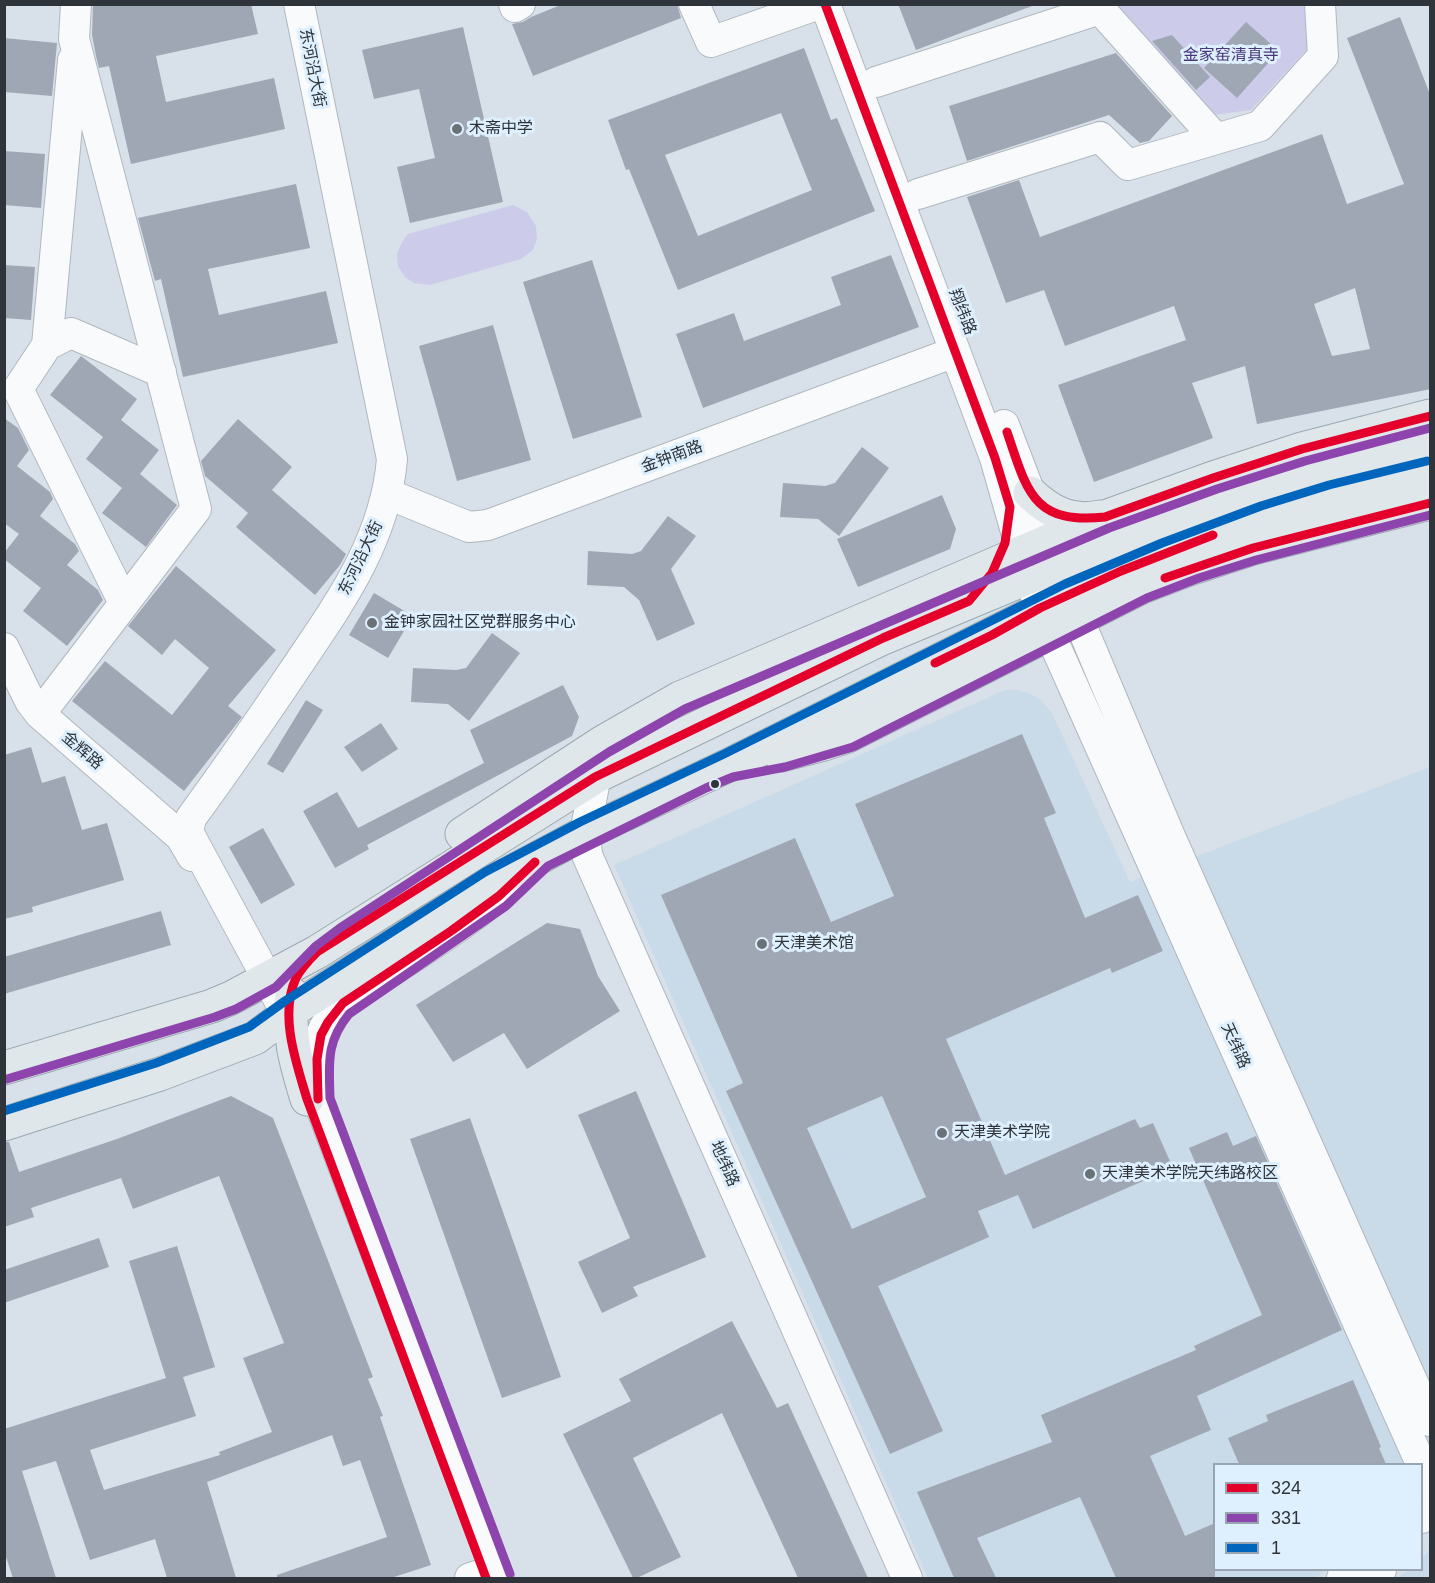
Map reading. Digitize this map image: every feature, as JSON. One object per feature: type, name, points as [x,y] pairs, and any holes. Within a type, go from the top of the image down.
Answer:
[{"type":"main road","points":[[4,1068],[212,1006],[262,981],[317,952],[595,777],[883,638],[969,601],[1033,558],[1105,517],[1302,449],[1431,416]]},
{"type":"main road","points":[[1074,607],[1121,571],[1210,521],[1315,472],[1431,444]]},
{"type":"main road","points":[[262,981],[308,937],[333,918],[603,742],[680,698],[1033,558],[1333,497],[1431,473]]},
{"type":"main road","points":[[1020,500],[1043,506],[1066,517],[1090,519],[1105,517]]},
{"type":"main road","points":[[4,1124],[170,1070],[255,1038],[491,883],[585,833],[729,765],[992,635],[1142,587],[1253,548],[1431,503]]},
{"type":"main road","points":[[729,765],[782,755],[848,736],[1044,619]]},
{"type":"main road","points":[[312,1100],[296,1062],[285,1019],[295,980],[317,952]]},
{"type":"street","points":[[47,345],[76,4]]},
{"type":"street","name":"东河沿大街","points":[[262,981],[188,832],[191,818],[328,620],[374,538],[388,494],[392,459],[299,4]]},
{"type":"street","points":[[514,4],[515,7],[520,4]]},
{"type":"street","points":[[694,4],[711,42],[819,4]]},
{"type":"street","name":"翔纬路","points":[[825,4],[995,458],[1020,500]]},
{"type":"street","name":"翔纬路","points":[[846,4],[918,194],[1020,500],[1044,619]]},
{"type":"street","points":[[918,194],[1100,137],[1128,165],[1260,126],[1323,56],[1320,4]]},
{"type":"street","points":[[876,82],[1100,7],[1216,139]]},
{"type":"street","points":[[40,714],[196,509],[74,39]]},
{"type":"street","points":[[124,603],[18,388],[47,345],[70,333],[161,372]]},
{"type":"street","name":"金钟南路","points":[[388,494],[469,527],[488,525],[955,352]]},
{"type":"street","points":[[1020,500],[1005,543],[1033,558]]},
{"type":"street","name":"翔纬路","points":[[1033,558],[1074,607]]},
{"type":"street","name":"天纬路","points":[[1074,607],[1169,834],[1431,1420]]},
{"type":"street","name":"天纬路","points":[[1044,619],[1422,1463]]},
{"type":"street","name":"金辉路","points":[[4,648],[30,702],[40,714],[181,837]]},
{"type":"street","name":"地纬路","points":[[603,742],[585,833],[587,855],[907,1578]]},
{"type":"street","name":"东河沿大街","points":[[181,837],[285,1019]]},
{"type":"street","points":[[487,1576],[312,1100],[321,1035],[343,1003],[499,896],[542,856]]},
{"type":"street","name":"天纬路","points":[[1423,1466],[1431,1484]]},
{"type":"shaded area","name":"天津美术学院天纬路校区","points":[[1005,690],[1017,690],[1030,694],[1041,700],[1052,713],[1130,882],[1430,767],[1430,1492],[1423,1498],[1423,1463],[1213,1463],[1213,1571],[1326,1571],[1315,1578],[928,1578],[614,865]]},
{"type":"shaded area","points":[[1430,1550],[1430,1578],[1397,1578],[1407,1571],[1423,1571],[1423,1557]]},
{"type":"green space","name":"金家窑清真寺","points":[[1112,5],[1309,5],[1311,45],[1251,110],[1213,115]]},
{"type":"green space","points":[[513,205],[527,212],[536,226],[537,239],[533,250],[521,259],[430,285],[414,283],[405,277],[398,266],[397,254],[408,234]]},
{"type":"building","points":[[93,4],[251,4],[258,34],[156,56],[166,102],[274,78],[285,129],[131,164],[109,66],[99,68],[96,56],[92,35]]},
{"type":"building","points":[[563,4],[677,4],[681,18],[533,76],[512,24],[523,22]]},
{"type":"building","points":[[898,4],[1032,4],[1032,6],[916,50]]},
{"type":"building","points":[[1400,17],[1431,97],[1431,389],[1257,424],[1245,366],[1192,383],[1213,438],[1094,482],[1058,385],[1186,340],[1174,306],[1065,346],[1044,290],[1006,303],[967,197],[1019,180],[1040,237],[1322,134],[1347,204],[1404,184],[1347,38]],"holes":[[[1355,288],[1370,349],[1332,356],[1314,304]]]},
{"type":"building","points":[[1246,22],[1279,51],[1237,98],[1204,68]]},
{"type":"building","name":"木斋中学","points":[[463,27],[503,202],[410,223],[397,167],[435,158],[419,89],[374,99],[362,50]]},
{"type":"building","points":[[1172,35],[1210,77],[1196,90],[1152,41]]},
{"type":"building","points":[[4,38],[57,43],[52,96],[4,92]]},
{"type":"building","points":[[804,48],[831,120],[837,118],[875,211],[678,290],[629,169],[626,170],[608,120]],"holes":[[[781,113],[812,190],[698,236],[665,155]]]},
{"type":"building","points":[[1116,53],[1172,116],[1149,141],[1140,143],[1109,115],[967,161],[949,106]]},
{"type":"building","points":[[4,151],[45,154],[41,208],[4,205]]},
{"type":"building","points":[[296,184],[310,248],[208,269],[219,315],[326,291],[338,343],[183,377],[161,279],[155,281],[138,218]]},
{"type":"building","points":[[891,255],[919,327],[703,408],[676,334],[734,313],[744,341],[841,305],[831,277]]},
{"type":"building","points":[[592,260],[642,417],[573,439],[523,282]]},
{"type":"building","points":[[4,265],[35,267],[31,320],[4,318]]},
{"type":"building","points":[[493,325],[531,460],[457,481],[419,346]]},
{"type":"building","points":[[81,356],[137,399],[121,420],[159,450],[140,474],[177,505],[146,547],[102,513],[122,488],[86,459],[103,437],[50,395]]},
{"type":"building","points":[[4,418],[18,428],[29,450],[17,466],[50,492],[53,499],[40,516],[75,544],[79,551],[67,565],[98,590],[103,600],[67,646],[23,611],[41,588],[4,559],[4,553],[19,534],[4,523]]},
{"type":"building","points":[[238,419],[292,467],[272,490],[346,554],[340,565],[315,595],[236,527],[248,513],[205,476],[201,461]]},
{"type":"building","points":[[862,447],[889,468],[839,536],[818,519],[780,517],[783,483],[825,486],[835,483]]},
{"type":"building","points":[[942,495],[956,529],[950,549],[858,587],[837,539]]},
{"type":"building","points":[[668,516],[696,536],[671,569],[695,624],[657,641],[639,600],[624,587],[587,585],[588,551],[632,554],[641,551]]},
{"type":"building","points":[[176,566],[276,650],[228,706],[242,717],[184,791],[72,701],[105,661],[172,715],[209,668],[175,639],[162,655],[128,626]]},
{"type":"building","points":[[374,593],[413,616],[388,658],[349,635]]},
{"type":"building","points":[[492,633],[520,653],[469,721],[448,704],[411,702],[413,668],[456,670],[466,668]]},
{"type":"building","points":[[563,685],[579,717],[572,736],[367,845],[369,849],[335,868],[303,811],[337,792],[358,828],[484,763],[470,730]]},
{"type":"building","points":[[306,700],[323,710],[283,773],[267,764]]},
{"type":"building","points":[[381,723],[398,749],[362,772],[344,747]]},
{"type":"building","points":[[1022,734],[1056,813],[1044,818],[1085,918],[1138,895],[1163,951],[1112,973],[1110,968],[946,1039],[1005,1175],[1135,1119],[1140,1128],[1153,1123],[1173,1168],[1033,1229],[1018,1195],[978,1211],[989,1237],[878,1286],[943,1431],[890,1454],[726,1091],[743,1083],[661,895],[795,838],[831,922],[894,896],[855,804]],"holes":[[[882,1096],[926,1197],[852,1229],[807,1128]]]},
{"type":"building","points":[[31,747],[42,783],[65,776],[82,830],[107,823],[124,880],[32,907],[33,912],[4,919],[4,755]]},
{"type":"building","points":[[263,828],[295,885],[261,904],[229,847]]},
{"type":"building","points":[[161,911],[171,945],[4,994],[4,957]]},
{"type":"building","points":[[547,923],[580,929],[598,976],[620,1011],[527,1069],[504,1033],[453,1062],[416,1005]]},
{"type":"building","points":[[636,1091],[706,1257],[633,1287],[638,1296],[602,1313],[578,1262],[630,1238],[578,1115]]},
{"type":"building","points":[[231,1096],[273,1118],[373,1377],[368,1379],[383,1416],[380,1417],[431,1565],[391,1578],[277,1578],[277,1575],[387,1537],[360,1460],[343,1466],[332,1435],[207,1482],[236,1578],[167,1578],[155,1539],[90,1560],[56,1461],[22,1471],[56,1578],[13,1578],[4,1551],[4,1429],[166,1378],[129,1261],[177,1246],[215,1367],[183,1377],[196,1416],[90,1450],[104,1490],[220,1455],[219,1452],[272,1432],[243,1358],[284,1343],[219,1176],[133,1209],[121,1178],[31,1208],[34,1217],[4,1227],[4,1142],[9,1142],[19,1172],[117,1139]]},
{"type":"building","points":[[470,1118],[561,1377],[502,1398],[410,1139]]},
{"type":"building","points":[[1227,1132],[1233,1146],[1256,1136],[1342,1330],[1197,1396],[1211,1430],[1150,1456],[1185,1536],[1213,1524],[1215,1578],[1116,1578],[1080,1497],[977,1538],[996,1578],[954,1578],[917,1492],[1052,1442],[1041,1415],[1196,1350],[1194,1346],[1262,1315],[1189,1148]]},
{"type":"building","points":[[99,1238],[109,1267],[4,1303],[4,1270]]},
{"type":"building","points":[[732,1321],[777,1408],[788,1403],[868,1578],[798,1578],[722,1413],[633,1458],[681,1557],[633,1578],[563,1434],[631,1401],[619,1379]]},
{"type":"building","points":[[1353,1380],[1386,1463],[1239,1463],[1228,1438],[1268,1421],[1266,1415]]},
{"type":"transit line","name":"324","points":[[486,1578],[307,1099],[291,1038],[289,1023],[291,992],[298,974],[317,952],[595,777],[883,638],[969,601],[992,573],[1005,543],[1010,507],[995,458],[825,4]]},
{"type":"transit line","name":"324","points":[[1007,432],[1020,471],[1036,499],[1047,509],[1062,515],[1081,518],[1105,517],[1302,449],[1430,416]]},
{"type":"transit line","name":"331","points":[[7,1079],[236,1009],[276,987],[316,946],[340,928],[609,752],[685,709],[1109,528],[1217,489],[1305,461],[1430,428]]},
{"type":"transit line","name":"1","points":[[4,1111],[156,1063],[249,1027],[285,1001],[485,872],[580,822],[724,754],[1065,584],[1162,543],[1261,506],[1329,485],[1427,461]]},
{"type":"transit line","name":"324","points":[[1165,578],[1253,548],[1430,503]]},
{"type":"transit line","name":"331","points":[[510,1574],[330,1098],[330,1053],[336,1034],[349,1014],[506,906],[548,866],[706,788],[733,777],[785,767],[853,747],[1147,598],[1199,578],[1256,560],[1430,515]]},
{"type":"transit line","name":"324","points":[[935,663],[1040,608],[1121,571],[1213,535]]},
{"type":"transit line","name":"324","points":[[318,1099],[317,1059],[321,1035],[343,1003],[499,896],[535,862]]},
{"type":"place","name":"木斋中学","points":[[457,129]]},
{"type":"place","name":"金钟家园社区党群服务中心","points":[[372,623]]},
{"type":"place","name":"天津美术馆","points":[[762,944]]},
{"type":"place","name":"天津美术学院","points":[[942,1133]]},
{"type":"place","name":"天津美术学院天纬路校区","points":[[1090,1174]]}]
